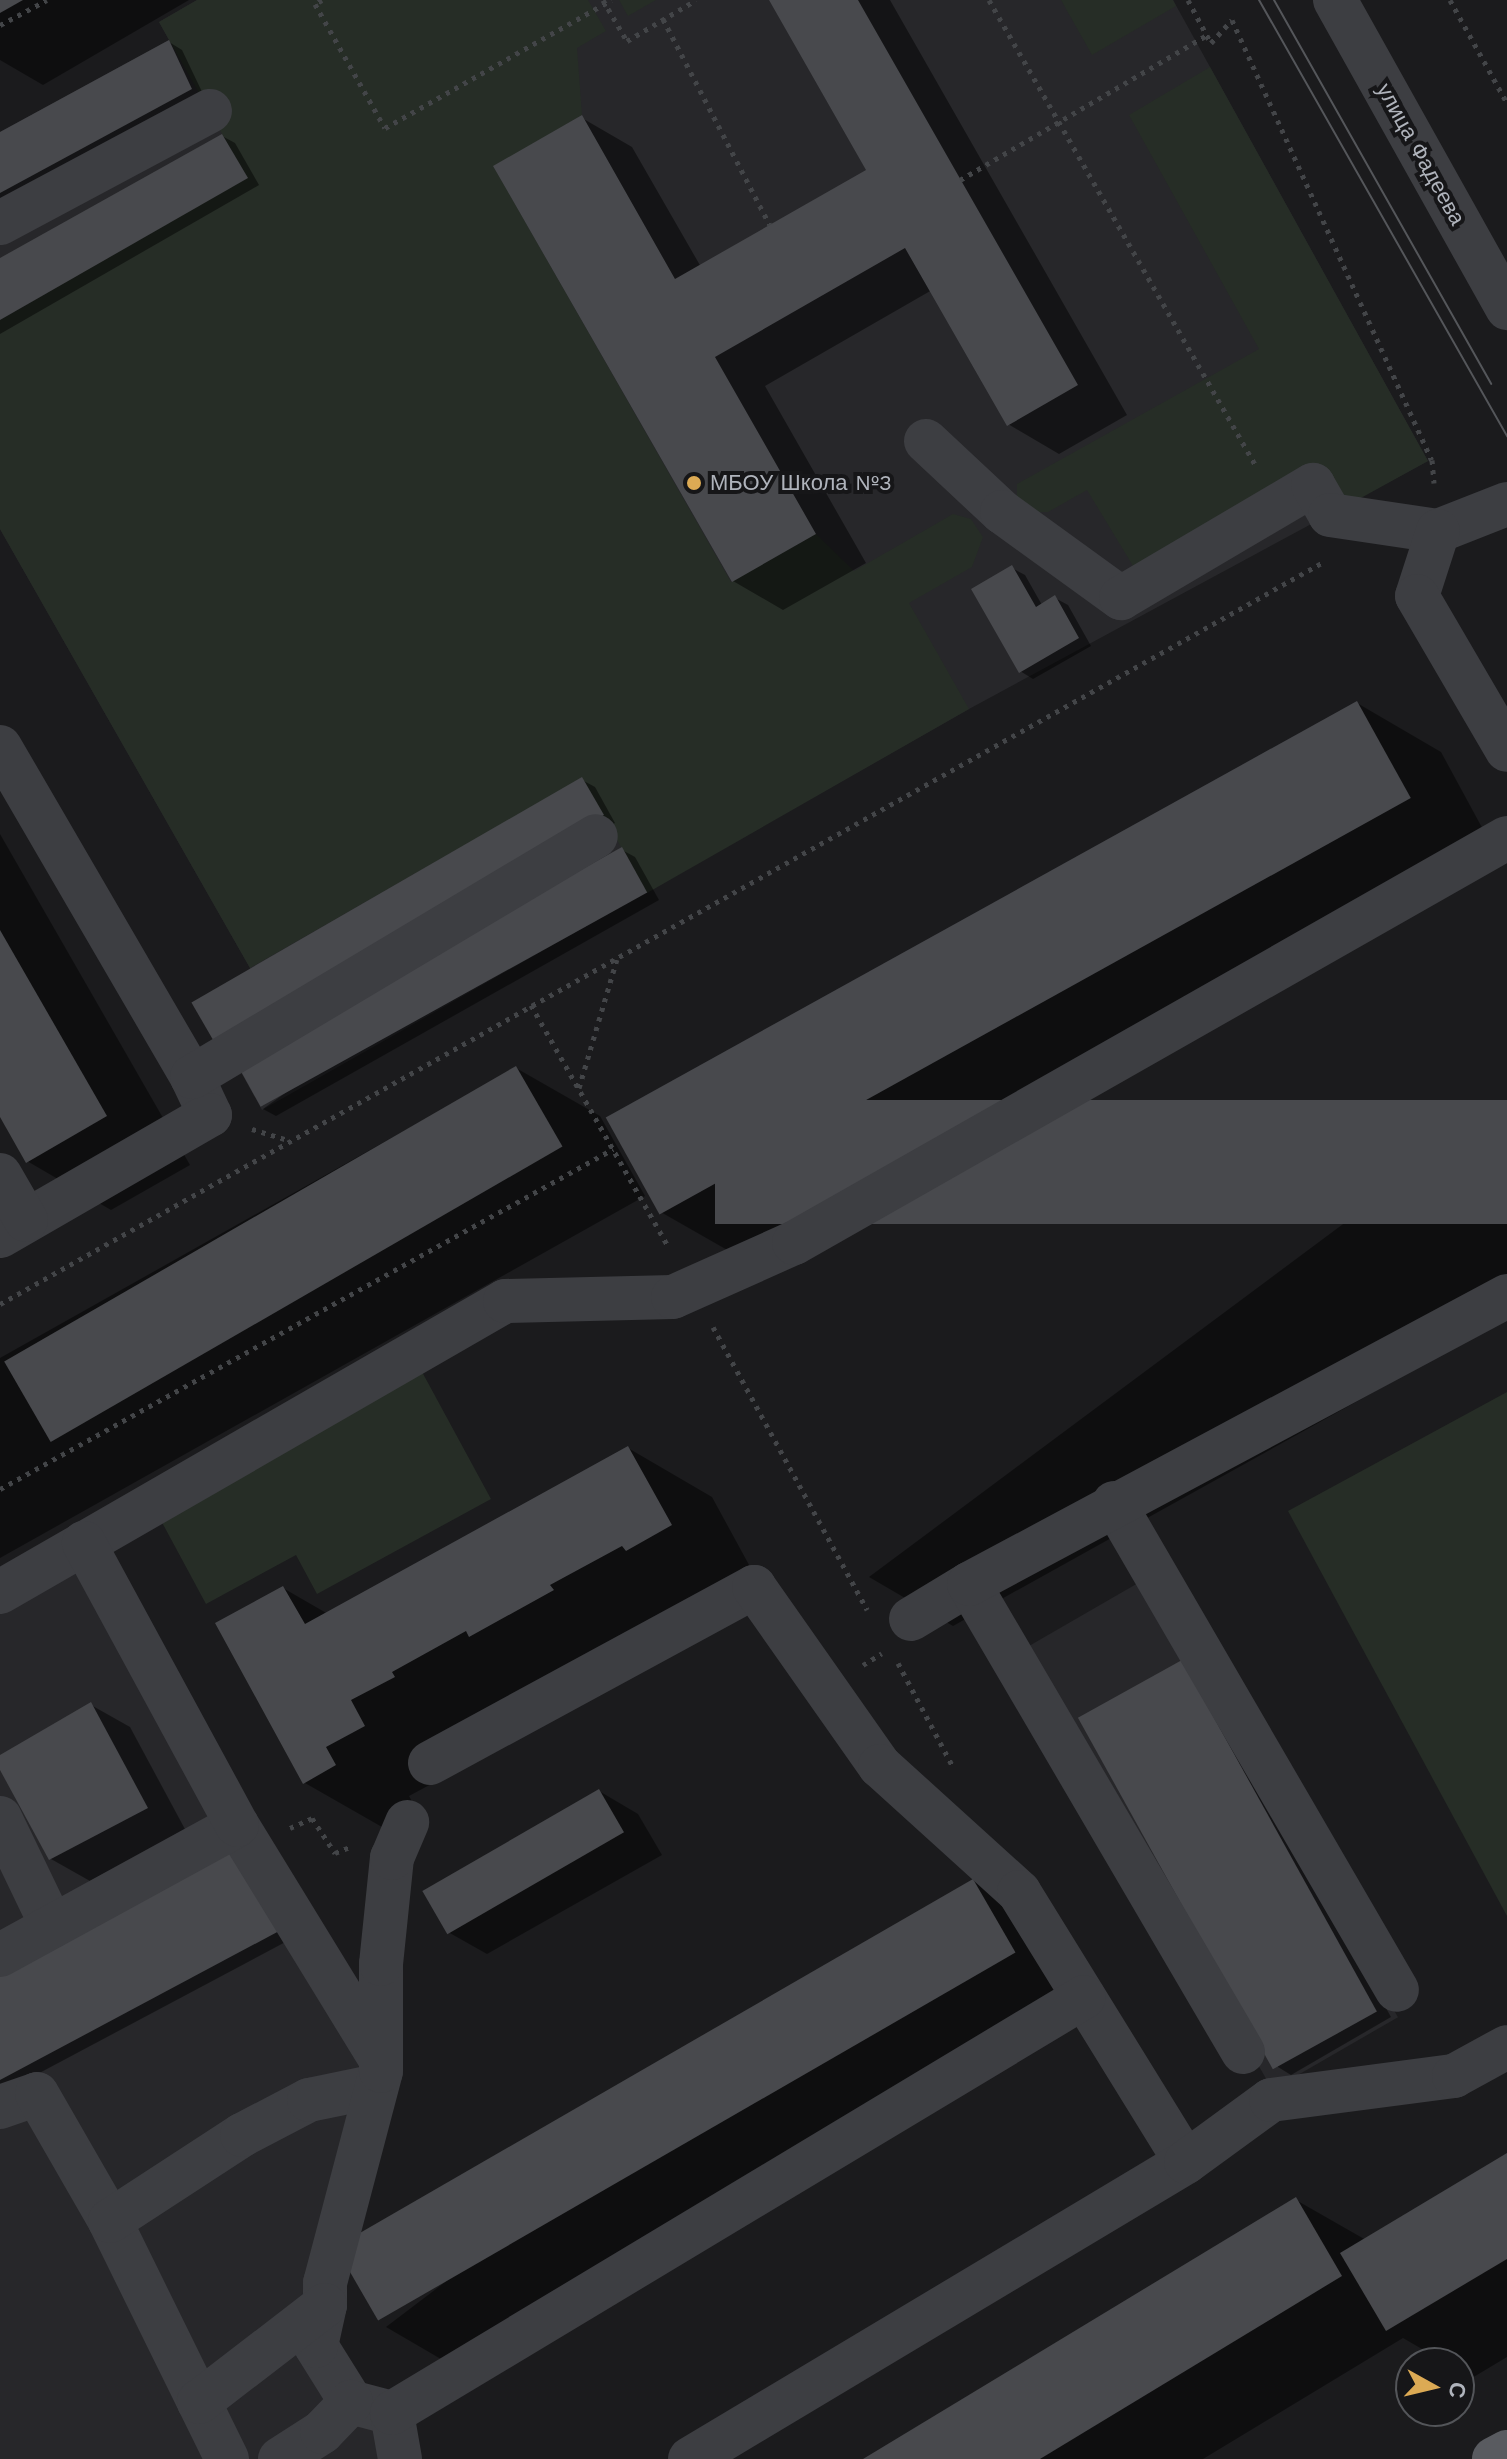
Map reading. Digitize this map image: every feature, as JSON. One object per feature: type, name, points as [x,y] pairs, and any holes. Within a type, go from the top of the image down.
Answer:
[{"type":"main road","points":[[1494,2459],[1507,2452]]},
{"type":"street","name":"улица Фадеева","points":[[1335,0],[1502,289]]},
{"type":"street","points":[[0,223],[210,111]]},
{"type":"street","points":[[926,441],[1002,512],[1121,598],[1313,485],[1330,515],[1438,531],[1507,504]]},
{"type":"street","points":[[1438,531],[1417,596],[1507,750]]},
{"type":"street","points":[[0,747],[192,1077],[210,1115],[13,1228],[0,1175]]},
{"type":"street","points":[[192,1077],[596,836]]},
{"type":"street","points":[[0,1592],[505,1301],[673,1297],[794,1243],[1507,838]]},
{"type":"street","points":[[893,1621],[969,1584],[1114,1503],[1507,1296]]},
{"type":"street","points":[[1114,1503],[1397,1990]]},
{"type":"street","points":[[84,1543],[237,1825],[379,2072]]},
{"type":"street","points":[[969,1584],[1243,2052]]},
{"type":"street","points":[[430,1763],[754,1587],[880,1766],[1019,1892],[1186,2162]]},
{"type":"street","points":[[0,1818],[52,1926]]},
{"type":"street","points":[[400,2459],[372,2408],[316,2346],[325,2305],[325,2283],[379,2072],[381,1964],[392,1858],[407,1822]]},
{"type":"street","points":[[0,1955],[237,1825]]},
{"type":"street","points":[[280,2459],[322,2432],[372,2408],[1084,1997]]},
{"type":"street","points":[[690,2459],[1186,2162],[1271,2100],[1454,2076],[1507,2047]]},
{"type":"street","points":[[110,2221],[242,2135],[309,2100],[379,2072]]},
{"type":"street","points":[[0,2107],[37,2094],[110,2221],[227,2459]]},
{"type":"street","points":[[199,2402],[325,2305]]},
{"type":"path","points":[[0,25],[47,0]]},
{"type":"path","points":[[322,0],[315,4],[382,129],[607,1],[627,41],[696,0]]},
{"type":"path","points":[[989,0],[1279,505]]},
{"type":"path","points":[[1188,0],[1211,43],[1232,20],[1432,460],[1438,531]]},
{"type":"path","points":[[1450,0],[1507,103]]},
{"type":"path","points":[[663,19],[770,225]]},
{"type":"path","points":[[960,180],[1207,35]]},
{"type":"path","points":[[0,1304],[1327,560]]},
{"type":"path","points":[[579,1088],[617,958]]},
{"type":"path","points":[[531,1005],[692,1289],[893,1621]]},
{"type":"path","points":[[0,1489],[613,1149]]},
{"type":"path","points":[[896,1660],[960,1779]]},
{"type":"path","points":[[237,1825],[264,1837],[312,1818],[335,1853],[407,1822]]},
{"type":"shaded area","name":"МБОУ Школа №3","points":[[197,0],[1173,0],[1428,461],[969,709],[262,1110],[237,1065],[250,968],[0,529],[0,132],[169,40],[159,22]]},
{"type":"shaded area","points":[[197,0],[588,0],[606,31],[577,48],[582,115],[494,167],[731,582],[816,534],[854,571],[953,514],[971,519],[983,537],[972,567],[909,603],[969,709],[647,893],[582,778],[250,968],[0,529],[0,320],[247,178],[159,22]]},
{"type":"shaded area","points":[[619,0],[656,0],[628,16]]},
{"type":"shaded area","points":[[1061,0],[1173,0],[1176,6],[1092,55]]},
{"type":"shaded area","points":[[1210,67],[1428,461],[1330,515],[1313,486],[1144,584],[1087,490],[1048,512],[1029,512],[1017,501],[1017,484],[1259,349],[1129,115]]},
{"type":"shaded area","points":[[421,1370],[491,1499],[317,1594],[296,1555],[206,1604],[158,1515]]},
{"type":"shaded area","points":[[1507,1392],[1507,1916],[1288,1511]]},
{"type":"shaded area","points":[[84,1543],[381,2059],[316,2346],[400,2459],[0,2459],[0,1592]]},
{"type":"shaded area","points":[[1145,1579],[1398,2017],[1272,2090],[1019,1652]]},
{"type":"building","points":[[0,0],[23,0],[0,13]]},
{"type":"building","points":[[769,0],[858,0],[1078,385],[1007,426],[905,248],[715,357],[816,534],[732,582],[493,166],[582,115],[675,279],[866,170]]},
{"type":"building","points":[[169,40],[192,89],[0,193],[0,132]]},
{"type":"building","points":[[222,134],[248,178],[0,320],[0,258]]},
{"type":"building","points":[[1012,565],[1036,607],[1055,595],[1079,638],[1019,673],[971,589]]},
{"type":"building","points":[[1357,701],[1411,798],[660,1215],[606,1117]]},
{"type":"building","points":[[582,777],[604,815],[213,1041],[191,1002]]},
{"type":"building","points":[[622,847],[647,892],[261,1107],[235,1061]]},
{"type":"building","points":[[0,930],[107,1116],[26,1163],[0,1117]]},
{"type":"building","points":[[516,1066],[562,1147],[51,1442],[4,1362]]},
{"type":"building","points":[[715,1100],[1507,1100],[1507,1224],[715,1224]]},
{"type":"building","points":[[628,1446],[672,1525],[626,1551],[622,1546],[550,1585],[554,1590],[469,1637],[466,1631],[392,1672],[395,1677],[351,1700],[365,1726],[326,1747],[336,1765],[303,1784],[215,1623],[283,1586],[305,1624]]},
{"type":"building","points":[[1182,1660],[1377,2012],[1273,2069],[1078,1718]]},
{"type":"building","points":[[91,1702],[148,1808],[49,1860],[0,1770],[0,1755]]},
{"type":"building","points":[[599,1789],[624,1832],[447,1934],[422,1891]]},
{"type":"building","points":[[237,1846],[281,1930],[0,2080],[0,1972]]},
{"type":"building","points":[[973,1879],[1016,1953],[378,2321],[336,2247]]},
{"type":"building","points":[[1507,2153],[1507,2259],[1386,2331],[1340,2253]]},
{"type":"building","points":[[1296,2197],[1342,2276],[1040,2459],[863,2459]]},
{"type":"tram line","points":[[1259,0],[1507,436]]},
{"type":"tram line","points":[[1274,0],[1491,384]]},
{"type":"place","name":"МБОУ Школа №3","points":[[694,483]]}]
